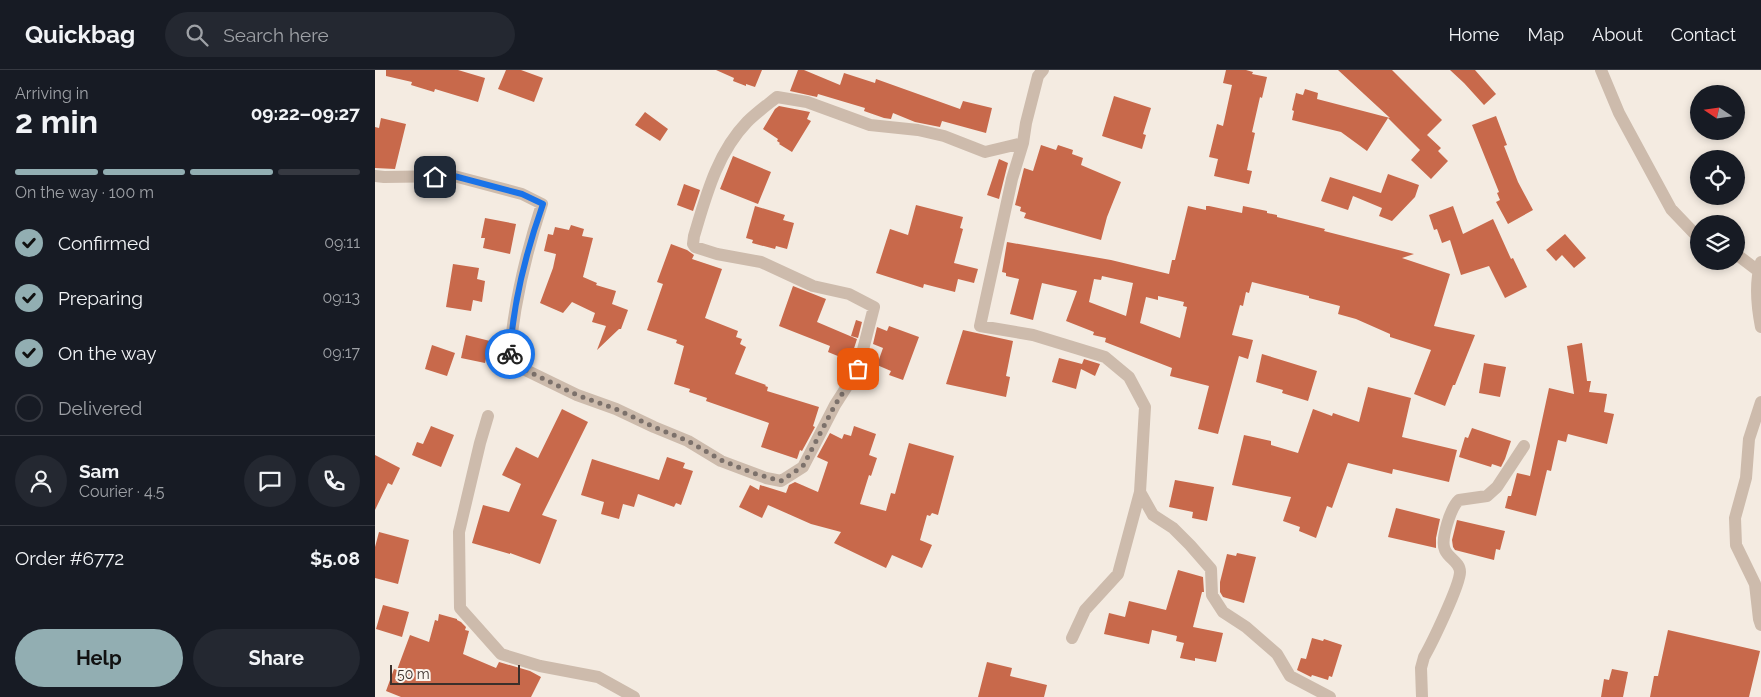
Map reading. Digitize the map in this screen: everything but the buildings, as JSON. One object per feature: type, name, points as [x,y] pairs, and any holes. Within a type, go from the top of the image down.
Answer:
[{"type":"street","points":[[1043,70],[1037,76],[980,326],[1033,335],[1105,357],[1129,377],[1145,407],[1140,492],[1118,574],[1085,610],[1072,638]]},
{"type":"street","points":[[1601,70],[1619,113],[1671,210],[1690,229]]},
{"type":"street","points":[[375,176],[454,176],[522,194],[543,204],[527,249],[520,280],[509,362],[577,395],[616,409],[688,441],[721,460],[781,481],[803,466],[835,405],[858,369],[873,307],[849,294],[813,286],[761,262],[717,254],[695,247],[693,244],[695,236],[713,178],[729,146],[747,122],[777,97],[807,102],[870,125],[917,130],[944,136],[985,152],[1023,143]]},
{"type":"street","points":[[1745,260],[1760,269],[1759,316],[1761,327]]},
{"type":"street","points":[[1761,402],[1749,439],[1745,478],[1735,518],[1736,545],[1755,584],[1761,625]]},
{"type":"street","points":[[488,416],[459,532],[460,608],[501,654],[540,666],[598,677],[634,697]]},
{"type":"street","points":[[1422,697],[1421,668],[1424,657],[1454,591],[1460,572],[1458,564],[1445,550],[1444,541],[1451,510],[1459,500],[1487,496],[1497,486],[1524,446]]},
{"type":"street","points":[[1140,492],[1153,514],[1173,528],[1191,545],[1211,570],[1212,595],[1223,612],[1246,627],[1277,654],[1290,676],[1330,697]]},
{"type":"way so far","points":[[510,354],[509,362],[577,395],[616,409],[688,441],[721,460],[766,478],[781,481],[803,466],[835,405],[858,369]]},
{"type":"route","points":[[435,177],[454,176],[482,185],[522,194],[543,204],[527,249],[520,280],[510,354]]}]
